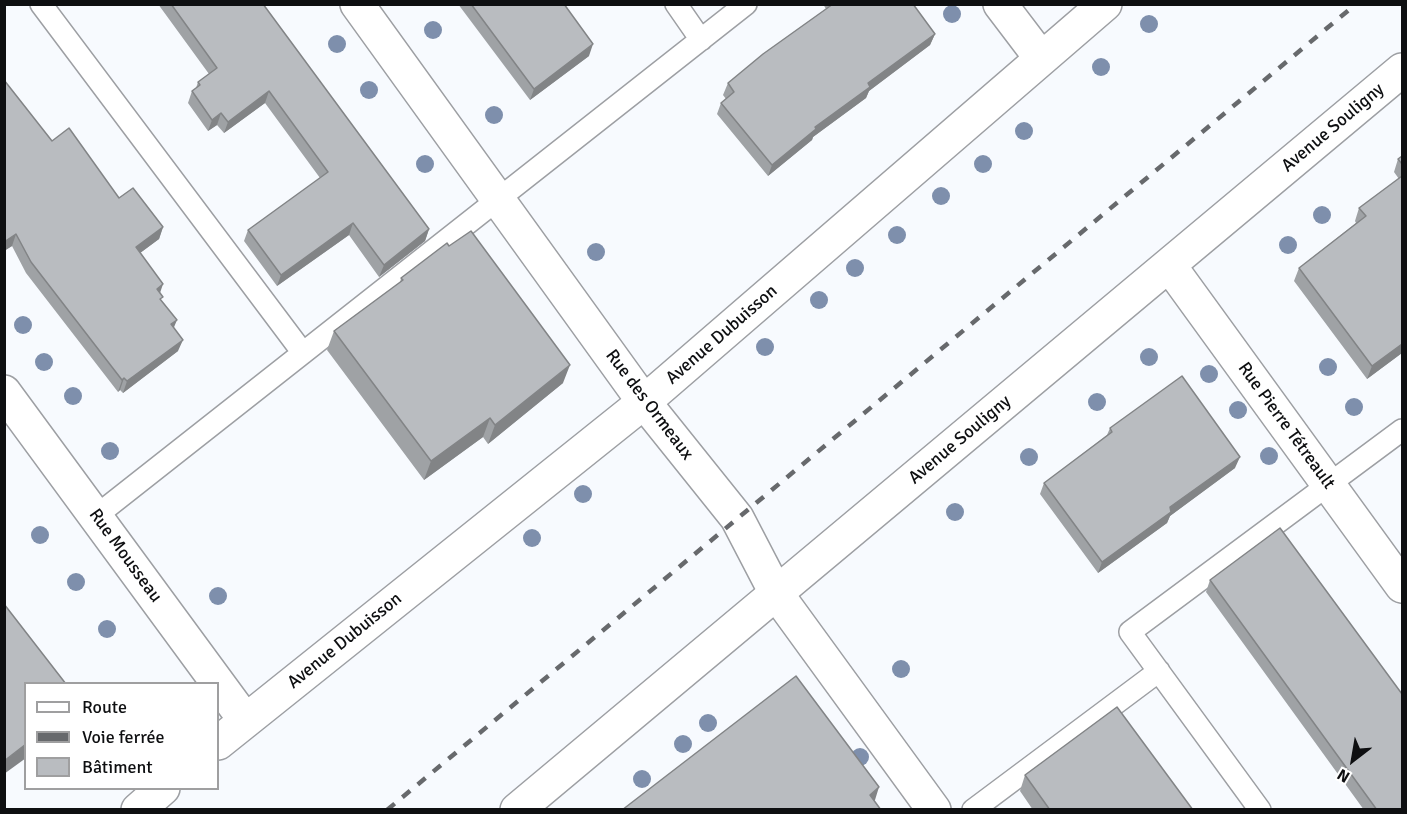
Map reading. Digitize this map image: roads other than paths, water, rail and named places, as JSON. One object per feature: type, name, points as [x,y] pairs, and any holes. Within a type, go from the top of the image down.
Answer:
[{"type":"street","name":"Rue des Ormeaux","points":[[357,4],[644,402],[737,518],[776,593],[934,810]]},
{"type":"street","points":[[1000,4],[1041,58]]},
{"type":"street","name":"Avenue Dubuisson","points":[[219,742],[644,402],[1105,4]]},
{"type":"street","name":"Avenue Souligny","points":[[517,810],[1402,70]]},
{"type":"street","name":"Rue Pierre Tétreault","points":[[1169,265],[1402,586]]},
{"type":"street","name":"Rue Mousseau","points":[[4,392],[217,682]]},
{"type":"street","name":"Rue Mousseau","points":[[219,684],[245,720]]},
{"type":"street","points":[[138,810],[162,790]]},
{"type":"lane","points":[[41,4],[303,353]]},
{"type":"lane","points":[[676,4],[701,40]]},
{"type":"lane","points":[[96,516],[746,4]]},
{"type":"lane","points":[[1260,810],[1130,632],[1402,430]]},
{"type":"lane","points":[[972,810],[1159,671]]},
{"type":"railway","points":[[387,810],[1356,4]]}]
